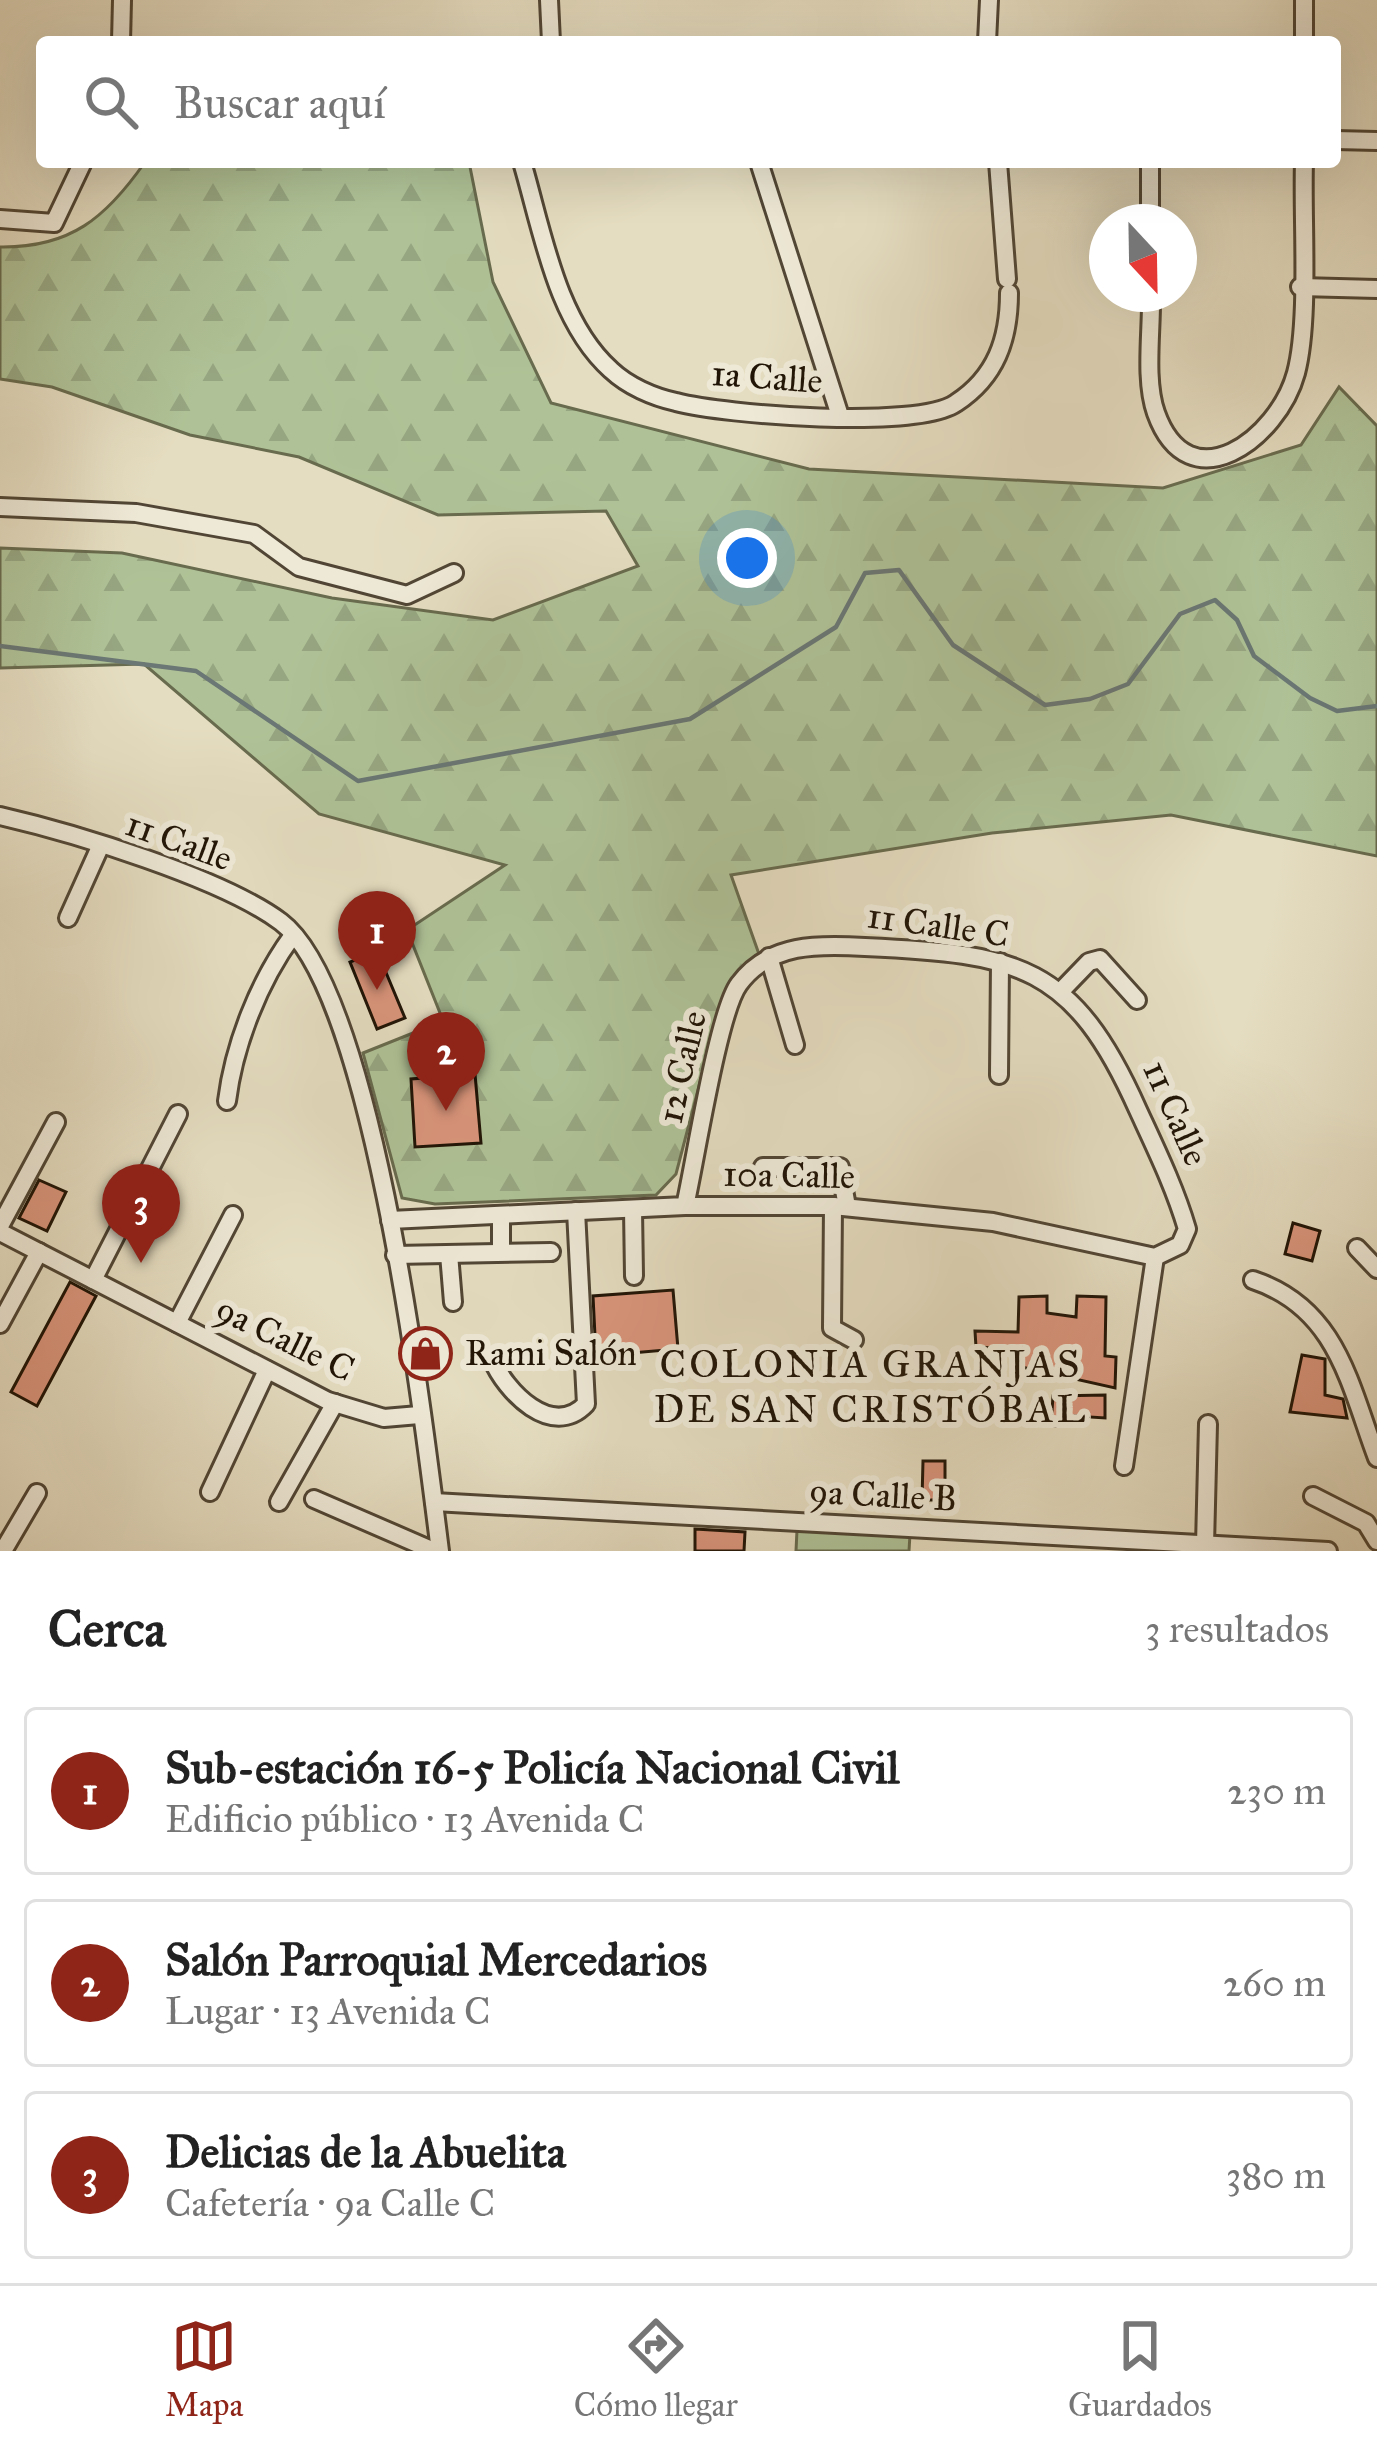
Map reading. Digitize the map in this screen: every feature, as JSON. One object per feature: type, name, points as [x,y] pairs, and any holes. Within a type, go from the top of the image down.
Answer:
[{"type":"street","points":[[122,0],[122,36]]},
{"type":"street","points":[[549,0],[551,36]]},
{"type":"street","points":[[987,36],[989,0]]},
{"type":"street","points":[[1304,0],[1304,36]]},
{"type":"street","points":[[1341,140],[1377,141]]},
{"type":"street","points":[[0,219],[54,223],[80,168]]},
{"type":"street","name":"1a Calle","points":[[524,168],[561,291],[596,356],[628,384],[674,402],[746,413],[840,416],[926,414],[953,406],[971,391],[1003,348],[1008,286],[998,168]]},
{"type":"street","points":[[761,168],[840,416]]},
{"type":"street","points":[[1150,168],[1150,204]]},
{"type":"street","points":[[1151,312],[1156,415],[1178,444],[1210,456],[1225,457],[1250,446],[1274,420],[1302,346],[1304,168]]},
{"type":"street","points":[[1300,287],[1377,289]]},
{"type":"street","points":[[0,506],[136,513],[254,533],[299,567],[407,596],[454,573]]},
{"type":"street","name":"11 Calle","points":[[0,816],[224,888],[284,923],[316,962],[338,1007],[356,1068],[389,1220],[434,1502],[437,1551]]},
{"type":"street","points":[[68,918],[100,847]]},
{"type":"street","points":[[226,1101],[232,1061],[279,954],[293,935]]},
{"type":"street","name":"11 Calle C","points":[[769,957],[812,944],[932,950],[1000,962],[1062,990],[1085,1014]]},
{"type":"street","points":[[769,957],[794,1045]]},
{"type":"street","name":"12 Calle","points":[[686,1206],[730,1004],[737,986],[769,957]]},
{"type":"street","points":[[1062,990],[1089,962],[1100,959],[1137,1000]]},
{"type":"street","points":[[999,1075],[1000,962]]},
{"type":"street","name":"11 Calle","points":[[1085,1014],[1111,1049],[1178,1198],[1186,1229],[1180,1245],[1155,1257]]},
{"type":"street","points":[[93,1280],[178,1114]]},
{"type":"street","points":[[0,1229],[56,1122]]},
{"type":"street","points":[[763,1167],[840,1167],[832,1328],[854,1340]]},
{"type":"street","name":"10a Calle","points":[[389,1220],[686,1206],[840,1207],[993,1222],[1155,1257]]},
{"type":"street","points":[[633,1209],[634,1276]]},
{"type":"street","points":[[492,1359],[502,1385],[534,1409],[570,1412],[586,1403],[576,1211]]},
{"type":"street","points":[[177,1323],[232,1214]]},
{"type":"street","points":[[500,1250],[501,1215]]},
{"type":"street","name":"9a Calle C","points":[[0,1229],[335,1403],[385,1418],[419,1415]]},
{"type":"street","points":[[1357,1248],[1377,1268]]},
{"type":"street","points":[[0,1324],[39,1252]]},
{"type":"street","points":[[395,1255],[551,1252]]},
{"type":"street","points":[[448,1254],[453,1303]]},
{"type":"street","points":[[1124,1466],[1155,1257]]},
{"type":"street","points":[[1253,1280],[1301,1302],[1320,1320],[1377,1458]]},
{"type":"street","points":[[211,1492],[268,1370]]},
{"type":"street","points":[[279,1502],[335,1403]]},
{"type":"street","points":[[1205,1545],[1208,1424]]},
{"type":"street","points":[[3,1551],[37,1493]]},
{"type":"street","points":[[1312,1496],[1366,1523],[1377,1541]]},
{"type":"street","points":[[314,1499],[437,1551]]},
{"type":"street","name":"9a Calle B","points":[[434,1502],[1154,1547],[1328,1551]]},
{"type":"green space","points":[[140,168],[470,168],[493,282],[551,403],[809,469],[1163,488],[1301,445],[1339,387],[1377,426],[1377,856],[1171,815],[992,833],[731,875],[760,957],[721,1002],[676,1174],[656,1195],[435,1204],[402,1198],[363,1053],[418,1031],[424,1045],[448,1033],[407,930],[505,865],[319,814],[144,664],[0,668],[0,548],[122,553],[332,598],[493,620],[638,566],[606,511],[438,515],[299,457],[190,435],[52,387],[0,379],[0,247],[66,235],[116,199]]},
{"type":"green space","points":[[797,1530],[910,1534],[909,1551],[796,1551]]},
{"type":"building","points":[[377,951],[405,1018],[377,1029],[350,962]]},
{"type":"building","points":[[475,1074],[481,1143],[415,1147],[411,1079]]},
{"type":"building","points":[[39,1180],[66,1192],[47,1231],[19,1218]]},
{"type":"building","points":[[1293,1223],[1320,1231],[1312,1261],[1285,1254]]},
{"type":"building","points":[[70,1282],[96,1296],[37,1406],[11,1392]]},
{"type":"building","points":[[673,1290],[678,1349],[596,1356],[593,1296]]},
{"type":"building","points":[[1047,1296],[1047,1313],[1076,1317],[1077,1296],[1106,1297],[1105,1356],[1116,1357],[1115,1388],[1017,1366],[1017,1349],[976,1347],[975,1331],[1018,1332],[1019,1297]]},
{"type":"building","points":[[1302,1355],[1325,1359],[1325,1395],[1343,1399],[1347,1418],[1290,1412]]},
{"type":"building","points":[[1105,1395],[1105,1418],[1075,1416],[1072,1426],[1051,1426],[1053,1396]]},
{"type":"building","points":[[923,1461],[945,1461],[945,1500],[922,1500]]},
{"type":"building","points":[[695,1529],[745,1532],[744,1551],[695,1551]]},
{"type":"waterway","points":[[0,646],[196,671],[358,781],[690,719],[836,627],[865,573],[899,570],[953,645],[1045,705],[1090,699],[1128,684],[1180,614],[1215,600],[1237,620],[1254,656],[1310,698],[1337,711],[1377,706]]},
{"type":"place","name":"Sub-estación 16-5 Policía Nacional Civil","points":[[377,990]]},
{"type":"place","name":"Salón Parroquial Mercedarios","points":[[446,1111]]},
{"type":"place","name":"Delicias de la Abuelita","points":[[141,1263]]},
{"type":"place","name":"Rami Salón","points":[[426,1353]]},
{"type":"district","name":"COLONIA GRANJAS DE SAN CRISTÓBAL","points":[[871,1386]]}]
